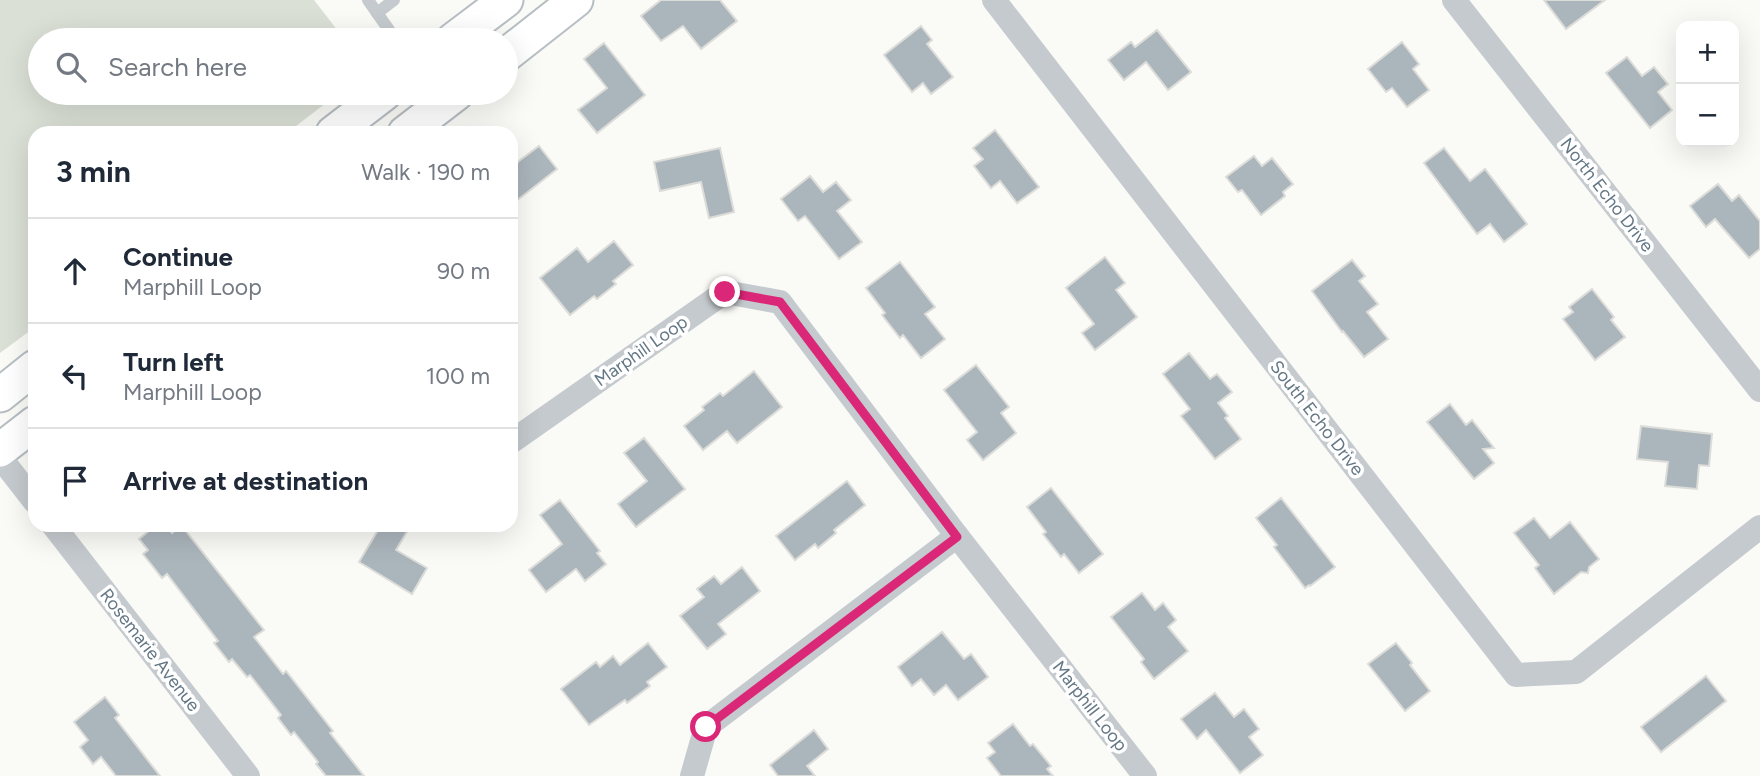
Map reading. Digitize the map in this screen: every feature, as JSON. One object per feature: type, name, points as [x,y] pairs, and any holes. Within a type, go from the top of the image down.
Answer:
[{"type":"main road","points":[[469,28],[506,0]]},
{"type":"main road","points":[[518,39],[539,11],[576,0]]},
{"type":"main road","points":[[342,126],[369,105]]},
{"type":"main road","points":[[414,126],[441,105]]},
{"type":"main road","points":[[0,395],[28,373]]},
{"type":"main road","points":[[0,450],[28,428]]},
{"type":"street","name":"South Echo Drive","points":[[994,0],[1516,675],[1576,672],[1760,527]]},
{"type":"street","name":"North Echo Drive","points":[[1454,0],[1760,390]]},
{"type":"street","name":"Marphill Loop","points":[[518,437],[725,292],[780,302],[957,537],[1145,776]]},
{"type":"street","points":[[0,457],[28,493]]},
{"type":"street","name":"Rosemarie Avenue","points":[[58,532],[248,776]]},
{"type":"street","points":[[692,776],[706,727],[957,537]]},
{"type":"lane","points":[[368,0],[388,28]]},
{"type":"lane","points":[[377,13],[394,0]]},
{"type":"shaded area","points":[[0,0],[314,0],[336,28],[28,28],[28,105],[323,105],[296,126],[28,126],[28,332],[0,353]]},
{"type":"building","points":[[661,0],[720,0],[737,21],[701,49],[683,26],[661,41],[641,16]]},
{"type":"building","points":[[1544,0],[1605,0],[1566,29]]},
{"type":"building","points":[[921,26],[932,40],[927,44],[953,77],[931,94],[923,83],[912,92],[884,55]]},
{"type":"building","points":[[1157,30],[1191,72],[1168,90],[1146,62],[1124,80],[1108,60],[1131,42],[1135,47]]},
{"type":"building","points":[[1402,42],[1419,64],[1413,69],[1429,90],[1407,107],[1392,88],[1386,92],[1368,69]]},
{"type":"building","points":[[604,43],[645,95],[597,133],[578,110],[607,88],[584,59]]},
{"type":"building","points":[[1627,57],[1642,76],[1654,67],[1668,84],[1658,92],[1672,110],[1650,128],[1606,73]]},
{"type":"building","points":[[995,130],[1039,187],[1017,203],[1000,181],[991,188],[974,166],[983,159],[973,148]]},
{"type":"building","points":[[539,146],[557,169],[518,200],[518,162]]},
{"type":"building","points":[[720,148],[734,212],[709,218],[701,182],[660,191],[654,162]]},
{"type":"building","points":[[1444,148],[1470,181],[1485,169],[1527,224],[1504,242],[1490,224],[1477,234],[1424,163]]},
{"type":"building","points":[[1254,156],[1262,166],[1272,158],[1293,184],[1283,192],[1285,196],[1261,215],[1242,190],[1238,192],[1226,177]]},
{"type":"building","points":[[810,176],[823,192],[836,182],[851,200],[837,211],[862,242],[839,259],[805,216],[798,221],[781,199]]},
{"type":"building","points":[[1718,184],[1732,201],[1739,195],[1760,221],[1760,249],[1749,258],[1715,219],[1706,227],[1690,206]]},
{"type":"building","points":[[614,241],[633,265],[613,281],[616,284],[597,299],[594,296],[570,315],[540,278],[577,248],[588,262]]},
{"type":"building","points":[[1105,257],[1125,283],[1116,290],[1137,317],[1095,350],[1082,333],[1094,324],[1066,288]]},
{"type":"building","points":[[1352,260],[1365,276],[1359,281],[1378,304],[1367,312],[1388,339],[1364,357],[1312,291]]},
{"type":"building","points":[[900,262],[935,307],[925,314],[945,339],[921,358],[903,335],[900,338],[866,288]]},
{"type":"building","points":[[1592,289],[1614,317],[1611,320],[1625,337],[1595,360],[1563,319],[1573,312],[1569,307]]},
{"type":"building","points":[[1189,353],[1210,379],[1217,374],[1232,392],[1218,403],[1228,416],[1225,418],[1241,439],[1215,459],[1181,416],[1190,409],[1163,374]]},
{"type":"building","points":[[976,365],[1009,407],[1001,413],[1016,433],[983,460],[967,440],[977,432],[944,390]]},
{"type":"building","points":[[754,371],[782,407],[737,443],[727,431],[703,450],[684,426],[704,410],[702,407],[720,393],[723,396]]},
{"type":"building","points":[[1450,404],[1466,425],[1472,420],[1494,448],[1483,449],[1494,463],[1474,479],[1427,422]]},
{"type":"building","points":[[1641,426],[1712,434],[1709,466],[1699,465],[1697,489],[1665,486],[1668,462],[1637,459]]},
{"type":"building","points":[[644,438],[685,489],[636,527],[618,504],[647,481],[624,453]]},
{"type":"building","points":[[847,481],[865,505],[834,530],[836,533],[818,548],[815,544],[795,560],[776,536]]},
{"type":"building","points":[[1051,488],[1103,554],[1079,573],[1064,554],[1061,557],[1027,507]]},
{"type":"building","points":[[1281,498],[1335,567],[1305,588],[1256,518]]},
{"type":"building","points":[[560,500],[600,551],[597,553],[606,564],[585,581],[576,569],[546,592],[529,570],[562,544],[540,515]]},
{"type":"building","points":[[1534,518],[1550,538],[1570,522],[1599,559],[1589,567],[1588,573],[1581,572],[1554,594],[1535,568],[1539,565],[1514,533]]},
{"type":"building","points":[[148,532],[187,532],[264,630],[254,637],[283,674],[286,671],[364,776],[326,776],[294,732],[291,735],[278,718],[281,715],[250,675],[247,677],[232,659],[229,662],[214,643],[218,641],[167,574],[162,578],[143,554],[148,550],[139,539]]},
{"type":"building","points":[[377,532],[407,532],[396,550],[427,568],[412,594],[359,562]]},
{"type":"building","points":[[742,567],[760,591],[718,624],[726,634],[707,649],[680,616],[704,597],[697,589],[714,576],[721,584]]},
{"type":"building","points":[[1142,593],[1155,610],[1163,603],[1176,620],[1168,627],[1188,651],[1154,679],[1141,662],[1144,659],[1111,617]]},
{"type":"building","points":[[942,632],[964,659],[971,654],[988,677],[958,700],[946,685],[934,695],[921,679],[912,686],[898,667]]},
{"type":"building","points":[[648,643],[667,667],[647,682],[650,686],[589,725],[561,689],[596,662],[600,667],[613,656],[620,665]]},
{"type":"building","points":[[1396,643],[1430,691],[1405,711],[1368,664]]},
{"type":"building","points":[[1706,676],[1726,701],[1661,752],[1641,727]]},
{"type":"building","points":[[1215,693],[1234,717],[1244,709],[1259,729],[1249,737],[1263,755],[1240,773],[1206,730],[1197,739],[1181,719]]},
{"type":"building","points":[[105,697],[119,715],[115,718],[160,776],[116,776],[101,757],[93,764],[80,747],[88,740],[74,722]]},
{"type":"building","points":[[1013,724],[1030,746],[1033,744],[1051,766],[1047,769],[1053,776],[1001,776],[987,758],[995,752],[988,743]]},
{"type":"building","points":[[814,730],[828,749],[807,766],[815,776],[778,776],[770,765]]},
{"type":"route","points":[[706,727],[957,537],[780,302],[725,292]]}]
